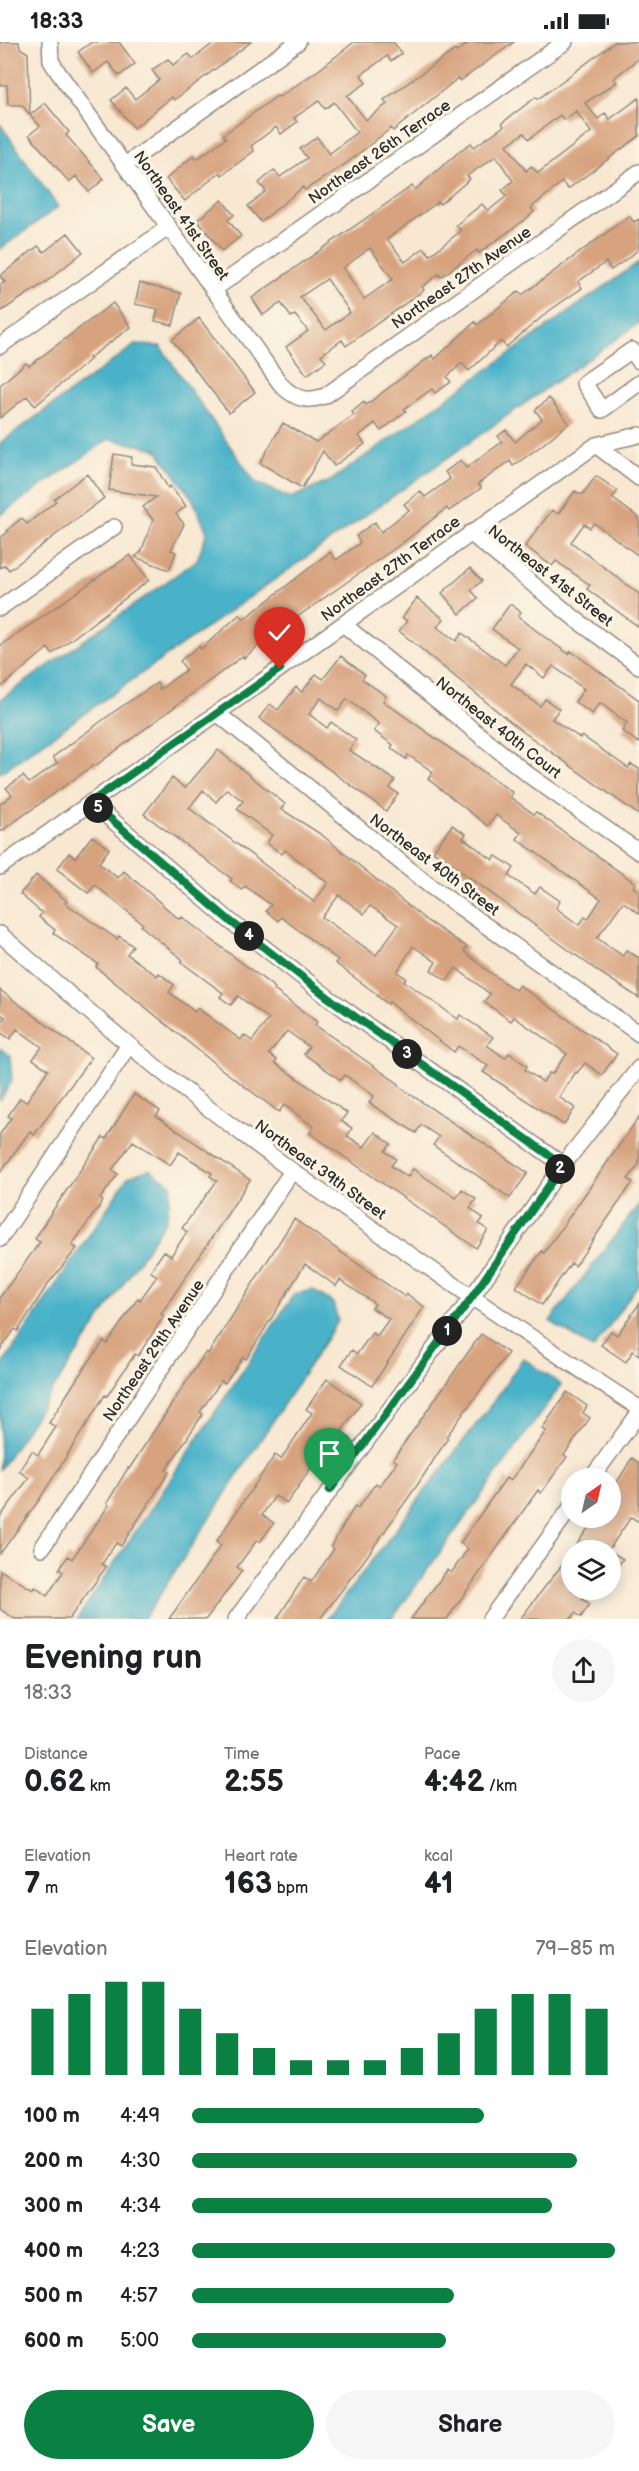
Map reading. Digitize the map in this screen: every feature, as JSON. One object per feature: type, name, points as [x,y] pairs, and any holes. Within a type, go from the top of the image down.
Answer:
[{"type":"street","name":"Northeast 41st Street","points":[[50,42],[49,51],[55,66],[282,386],[300,400]]},
{"type":"street","points":[[125,165],[298,42]]},
{"type":"street","name":"Northeast 26th Terrace","points":[[213,290],[565,42]]},
{"type":"street","name":"Northeast 27th Avenue","points":[[300,400],[313,400],[325,396],[639,172]]},
{"type":"street","points":[[0,346],[169,227]]},
{"type":"street","points":[[639,361],[632,350],[584,382],[602,410],[639,383]]},
{"type":"street","points":[[596,445],[639,435]]},
{"type":"street","points":[[596,445],[639,478]]},
{"type":"street","name":"Northeast 27th Terrace","points":[[0,867],[596,445]]},
{"type":"street","points":[[0,608],[114,527]]},
{"type":"street","name":"Northeast 41st Street","points":[[470,533],[578,621],[639,666]]},
{"type":"street","name":"Northeast 40th Court","points":[[343,624],[530,776],[639,852]]},
{"type":"street","name":"Northeast 40th Street","points":[[217,713],[430,886],[639,1034]]},
{"type":"street","points":[[91,802],[230,921],[329,998],[563,1165]]},
{"type":"street","name":"Northeast 39th Street","points":[[0,934],[129,1045],[292,1171],[472,1297],[639,1408]]},
{"type":"street","points":[[0,1239],[129,1045]]},
{"type":"street","points":[[236,1619],[472,1297],[563,1165],[639,1068]]},
{"type":"street","name":"Northeast 29th Avenue","points":[[42,1548],[292,1171]]},
{"type":"street","points":[[599,1468],[639,1413]]},
{"type":"street","points":[[490,1619],[561,1521]]},
{"type":"water","points":[[0,124],[58,207],[0,249]]},
{"type":"water","points":[[639,262],[639,323],[0,773],[0,700],[197,560],[207,532],[192,498],[156,449],[109,439],[0,515],[0,443],[135,345],[160,346],[255,482],[291,498],[330,481]]},
{"type":"water","points":[[0,1048],[10,1056],[12,1081],[0,1100]]},
{"type":"water","points":[[149,1169],[172,1185],[166,1220],[0,1469],[0,1368],[128,1177]]},
{"type":"water","points":[[639,1204],[639,1283],[593,1349],[550,1321]]},
{"type":"water","points":[[313,1290],[333,1303],[338,1321],[144,1619],[77,1619],[294,1294]]},
{"type":"water","points":[[523,1358],[561,1385],[392,1619],[327,1619],[497,1397]]},
{"type":"building","points":[[0,42],[19,42],[20,48],[28,53],[30,115],[22,105],[8,105],[7,85],[0,85]]},
{"type":"building","points":[[92,42],[119,42],[135,64],[119,76],[108,62],[93,73],[78,52]]},
{"type":"building","points":[[215,42],[251,42],[174,100],[172,97],[134,128],[111,100],[126,88],[135,99],[159,80],[152,70],[168,59],[173,65],[189,54],[193,59]]},
{"type":"building","points":[[354,42],[393,42],[402,53],[391,61],[387,56],[361,75],[366,83],[347,96],[366,120],[387,104],[384,100],[470,42],[514,42],[460,81],[458,78],[393,131],[391,128],[347,163],[305,190],[303,187],[261,222],[248,206],[266,191],[259,183],[274,170],[280,177],[307,158],[300,149],[317,137],[329,154],[357,132],[334,102],[325,109],[319,101],[294,118],[297,122],[281,134],[276,127],[251,146],[254,151],[222,175],[220,172],[185,201],[166,179],[194,155],[197,159],[226,138],[223,135],[277,96],[279,97],[320,69]]},
{"type":"building","points":[[615,42],[639,42],[639,58],[614,78],[617,82],[585,103],[598,119],[605,113],[610,119],[639,98],[639,136],[568,189],[562,182],[531,208],[534,212],[526,219],[479,253],[477,250],[441,277],[439,274],[422,287],[424,290],[346,346],[342,340],[321,355],[326,361],[307,375],[286,347],[308,331],[295,315],[291,317],[281,303],[263,315],[252,298],[412,186],[415,190],[461,150],[471,143],[474,147],[504,126],[502,123],[536,97],[538,99]],"holes":[[[576,111],[591,132],[538,173],[531,166],[526,171],[507,145],[524,133],[529,139],[560,115],[564,120]],[[496,156],[513,181],[502,190],[507,196],[488,211],[482,204],[456,225],[461,231],[430,255],[424,248],[405,262],[387,239],[438,202],[440,204],[470,179],[467,176]],[[370,248],[393,279],[364,299],[343,268]],[[327,279],[350,312],[326,330],[300,297]]]},
{"type":"building","points":[[45,103],[69,132],[66,135],[104,179],[89,192],[76,176],[69,182],[29,135],[40,126],[30,115]]},
{"type":"building","points":[[222,200],[234,215],[228,220],[241,236],[222,251],[197,220]]},
{"type":"building","points":[[629,216],[634,222],[639,219],[639,249],[631,256],[611,270],[606,262],[578,282],[582,288],[549,311],[506,347],[501,341],[469,371],[462,363],[447,377],[451,382],[435,393],[432,389],[404,409],[406,411],[381,431],[375,423],[359,436],[365,444],[334,466],[323,451],[302,488],[260,463],[283,423],[316,442],[354,415],[352,412],[364,402],[366,405],[432,355],[435,359],[475,322],[477,325],[519,291],[522,295]]},
{"type":"building","points":[[68,233],[83,252],[46,282],[0,312],[0,285],[5,282],[0,276],[38,246],[44,252]]},
{"type":"building","points":[[140,283],[181,293],[173,325],[155,321],[158,309],[135,304]]},
{"type":"building","points":[[113,303],[131,327],[89,358],[91,359],[35,406],[27,396],[0,418],[0,385],[26,363],[29,366]]},
{"type":"building","points":[[199,318],[255,392],[229,413],[172,340]]},
{"type":"building","points":[[549,398],[569,423],[537,449],[513,466],[510,461],[478,484],[481,488],[449,511],[447,508],[401,544],[290,622],[284,613],[257,634],[264,641],[244,658],[243,656],[95,766],[0,832],[0,804],[12,795],[6,788],[23,776],[29,783],[57,763],[53,757],[115,711],[157,683],[160,689],[186,670],[180,661],[199,646],[201,649],[240,614],[244,619],[330,552],[336,560],[360,543],[356,536],[375,522],[381,532],[409,510],[404,504],[420,491],[425,497],[450,479],[445,472],[461,460],[466,468],[502,442],[498,436],[506,430],[515,442],[542,419],[535,410]]},
{"type":"building","points":[[114,454],[132,457],[131,464],[156,467],[168,488],[170,486],[186,506],[176,514],[184,524],[171,550],[176,552],[169,570],[135,557],[141,552],[153,520],[143,507],[156,497],[109,490]]},
{"type":"building","points":[[87,474],[104,498],[9,570],[5,565],[0,568],[0,538],[9,531],[7,530],[22,518],[27,524],[56,501],[54,499]]},
{"type":"building","points":[[596,476],[618,491],[612,498],[639,518],[639,556],[594,523],[590,528],[584,524],[571,542],[639,594],[639,627],[587,589],[590,585],[556,561],[552,566],[525,546],[552,510],[558,514],[575,491],[582,495]]},
{"type":"building","points":[[130,555],[149,580],[52,654],[48,648],[0,688],[0,646]]},
{"type":"building","points":[[470,568],[482,581],[471,590],[478,598],[460,614],[442,593]]},
{"type":"building","points":[[417,598],[444,619],[437,627],[456,641],[462,633],[505,665],[518,648],[492,629],[510,604],[521,612],[518,616],[543,636],[569,654],[571,651],[639,700],[639,743],[622,731],[627,723],[600,703],[592,714],[575,702],[584,689],[553,666],[544,678],[526,664],[511,684],[540,706],[545,699],[559,709],[552,719],[580,738],[582,736],[628,768],[631,764],[639,769],[639,815],[522,731],[399,631],[407,621],[402,618]]},
{"type":"building","points":[[341,656],[365,675],[362,679],[386,696],[383,701],[513,793],[510,797],[534,814],[536,812],[635,883],[633,887],[639,891],[639,913],[623,902],[597,938],[623,956],[626,950],[639,958],[639,998],[599,972],[433,851],[452,825],[466,834],[463,838],[493,860],[496,856],[514,868],[509,876],[535,894],[540,887],[560,901],[556,908],[579,925],[585,917],[588,919],[601,899],[517,839],[521,833],[496,815],[488,826],[428,779],[433,772],[408,755],[406,759],[391,748],[393,745],[374,731],[379,724],[347,699],[338,711],[321,698],[309,714],[327,728],[331,722],[356,740],[349,750],[395,780],[390,788],[398,794],[386,811],[259,718],[270,704],[278,710],[296,687],[302,692],[316,674],[323,679]]},
{"type":"building","points":[[218,750],[285,804],[281,809],[322,835],[427,921],[467,947],[464,951],[484,968],[515,990],[519,985],[617,1054],[602,1075],[585,1063],[576,1072],[559,1097],[575,1108],[564,1125],[483,1072],[488,1066],[458,1046],[454,1052],[389,1002],[388,1004],[377,996],[335,963],[338,960],[281,917],[278,921],[266,911],[271,905],[245,886],[242,890],[230,881],[232,879],[144,814],[172,778],[185,788]],"holes":[[[227,789],[243,801],[237,809],[272,835],[267,843],[282,854],[285,850],[328,883],[314,902],[189,808],[203,790],[216,802]],[[339,895],[364,914],[370,906],[398,925],[376,955],[322,917]],[[413,946],[436,962],[431,970],[447,981],[456,968],[490,994],[484,1002],[511,1021],[514,1017],[567,1054],[543,1082],[525,1070],[527,1066],[509,1053],[505,1058],[487,1045],[493,1037],[460,1015],[458,1019],[404,981],[406,978],[397,972]]]},
{"type":"building","points":[[92,836],[109,849],[99,863],[118,878],[124,871],[180,920],[182,917],[275,988],[274,990],[317,1022],[315,1025],[399,1084],[398,1086],[528,1173],[510,1198],[433,1145],[439,1137],[421,1125],[416,1133],[369,1103],[374,1096],[345,1075],[341,1080],[304,1054],[309,1047],[287,1031],[269,1054],[277,1060],[275,1063],[347,1113],[341,1121],[352,1128],[347,1136],[364,1147],[375,1132],[391,1144],[385,1151],[396,1159],[391,1166],[408,1177],[413,1169],[456,1198],[462,1189],[476,1199],[470,1208],[483,1218],[479,1224],[488,1230],[476,1248],[310,1133],[314,1127],[284,1105],[279,1112],[220,1068],[96,967],[98,964],[53,933],[55,930],[39,917],[42,913],[20,894],[36,875],[67,901],[65,903],[117,939],[119,936],[133,946],[127,954],[157,976],[159,973],[174,985],[169,992],[195,1012],[197,1008],[241,1040],[244,1035],[252,1041],[269,1019],[238,996],[231,1005],[220,997],[223,993],[181,962],[183,960],[141,926],[143,924],[95,885],[88,893],[57,869],[69,853],[75,858]]},
{"type":"building","points":[[0,990],[91,1058],[34,1135],[30,1131],[0,1173],[0,1134],[11,1118],[8,1116],[20,1098],[26,1102],[48,1070],[33,1059],[42,1047],[17,1029],[10,1039],[0,1032],[0,1024],[5,1017],[0,1014]]},
{"type":"building","points":[[134,1094],[160,1111],[156,1116],[250,1180],[161,1314],[164,1316],[138,1356],[135,1354],[107,1396],[105,1395],[39,1500],[0,1554],[0,1517],[29,1478],[19,1471],[32,1451],[38,1455],[56,1427],[49,1423],[78,1377],[104,1341],[107,1344],[138,1298],[140,1300],[157,1276],[150,1271],[164,1251],[171,1256],[187,1232],[182,1228],[217,1181],[210,1176],[212,1173],[179,1152],[170,1165],[133,1141],[112,1170],[118,1174],[100,1199],[103,1201],[72,1245],[77,1248],[47,1285],[18,1331],[15,1329],[0,1350],[0,1297],[40,1242],[35,1239],[47,1219],[103,1137],[106,1139]]},
{"type":"building","points":[[639,1117],[639,1164],[628,1179],[633,1182],[575,1266],[571,1263],[542,1305],[516,1287],[542,1251],[544,1253]]},
{"type":"building","points":[[294,1219],[405,1297],[407,1294],[424,1307],[372,1386],[341,1365],[352,1350],[357,1354],[372,1333],[377,1336],[389,1319],[372,1308],[375,1304],[340,1280],[336,1286],[305,1264],[246,1359],[243,1357],[225,1383],[221,1381],[200,1412],[203,1414],[166,1470],[169,1472],[121,1546],[116,1543],[102,1564],[106,1567],[69,1619],[15,1619],[0,1609],[0,1570],[33,1590],[35,1587],[47,1596],[63,1572],[59,1569],[68,1556],[72,1559],[109,1505],[107,1503],[128,1468],[206,1352],[208,1354]]},
{"type":"building","points":[[639,1304],[639,1355],[633,1351],[626,1362],[601,1345],[611,1331],[617,1335]]},
{"type":"building","points":[[481,1334],[508,1353],[446,1437],[448,1438],[418,1484],[365,1559],[320,1619],[277,1619],[304,1577],[311,1582],[334,1549],[331,1546],[355,1506],[358,1508],[376,1483],[380,1486],[397,1462],[393,1459]]},
{"type":"building","points":[[327,1379],[361,1403],[328,1451],[324,1449],[287,1503],[275,1496],[262,1515],[274,1523],[260,1542],[257,1540],[237,1567],[242,1571],[206,1619],[169,1619],[221,1545],[216,1542],[275,1455],[281,1459],[312,1413],[306,1409]]},
{"type":"building","points":[[567,1392],[587,1406],[583,1413],[590,1418],[564,1455],[567,1457],[541,1493],[538,1490],[447,1619],[411,1619],[447,1570],[451,1573],[468,1549],[460,1543],[506,1478],[510,1481],[546,1431],[542,1429]]},
{"type":"building","points":[[632,1458],[639,1463],[639,1522],[631,1517],[615,1540],[580,1540],[588,1528],[621,1528],[621,1476]]},
{"type":"building","points":[[561,1566],[561,1600],[584,1600],[590,1604],[581,1617],[575,1613],[571,1619],[520,1619]]},
{"type":"route","points":[[280,669],[91,802],[153,858],[329,998],[563,1165],[472,1297],[330,1490]]}]
